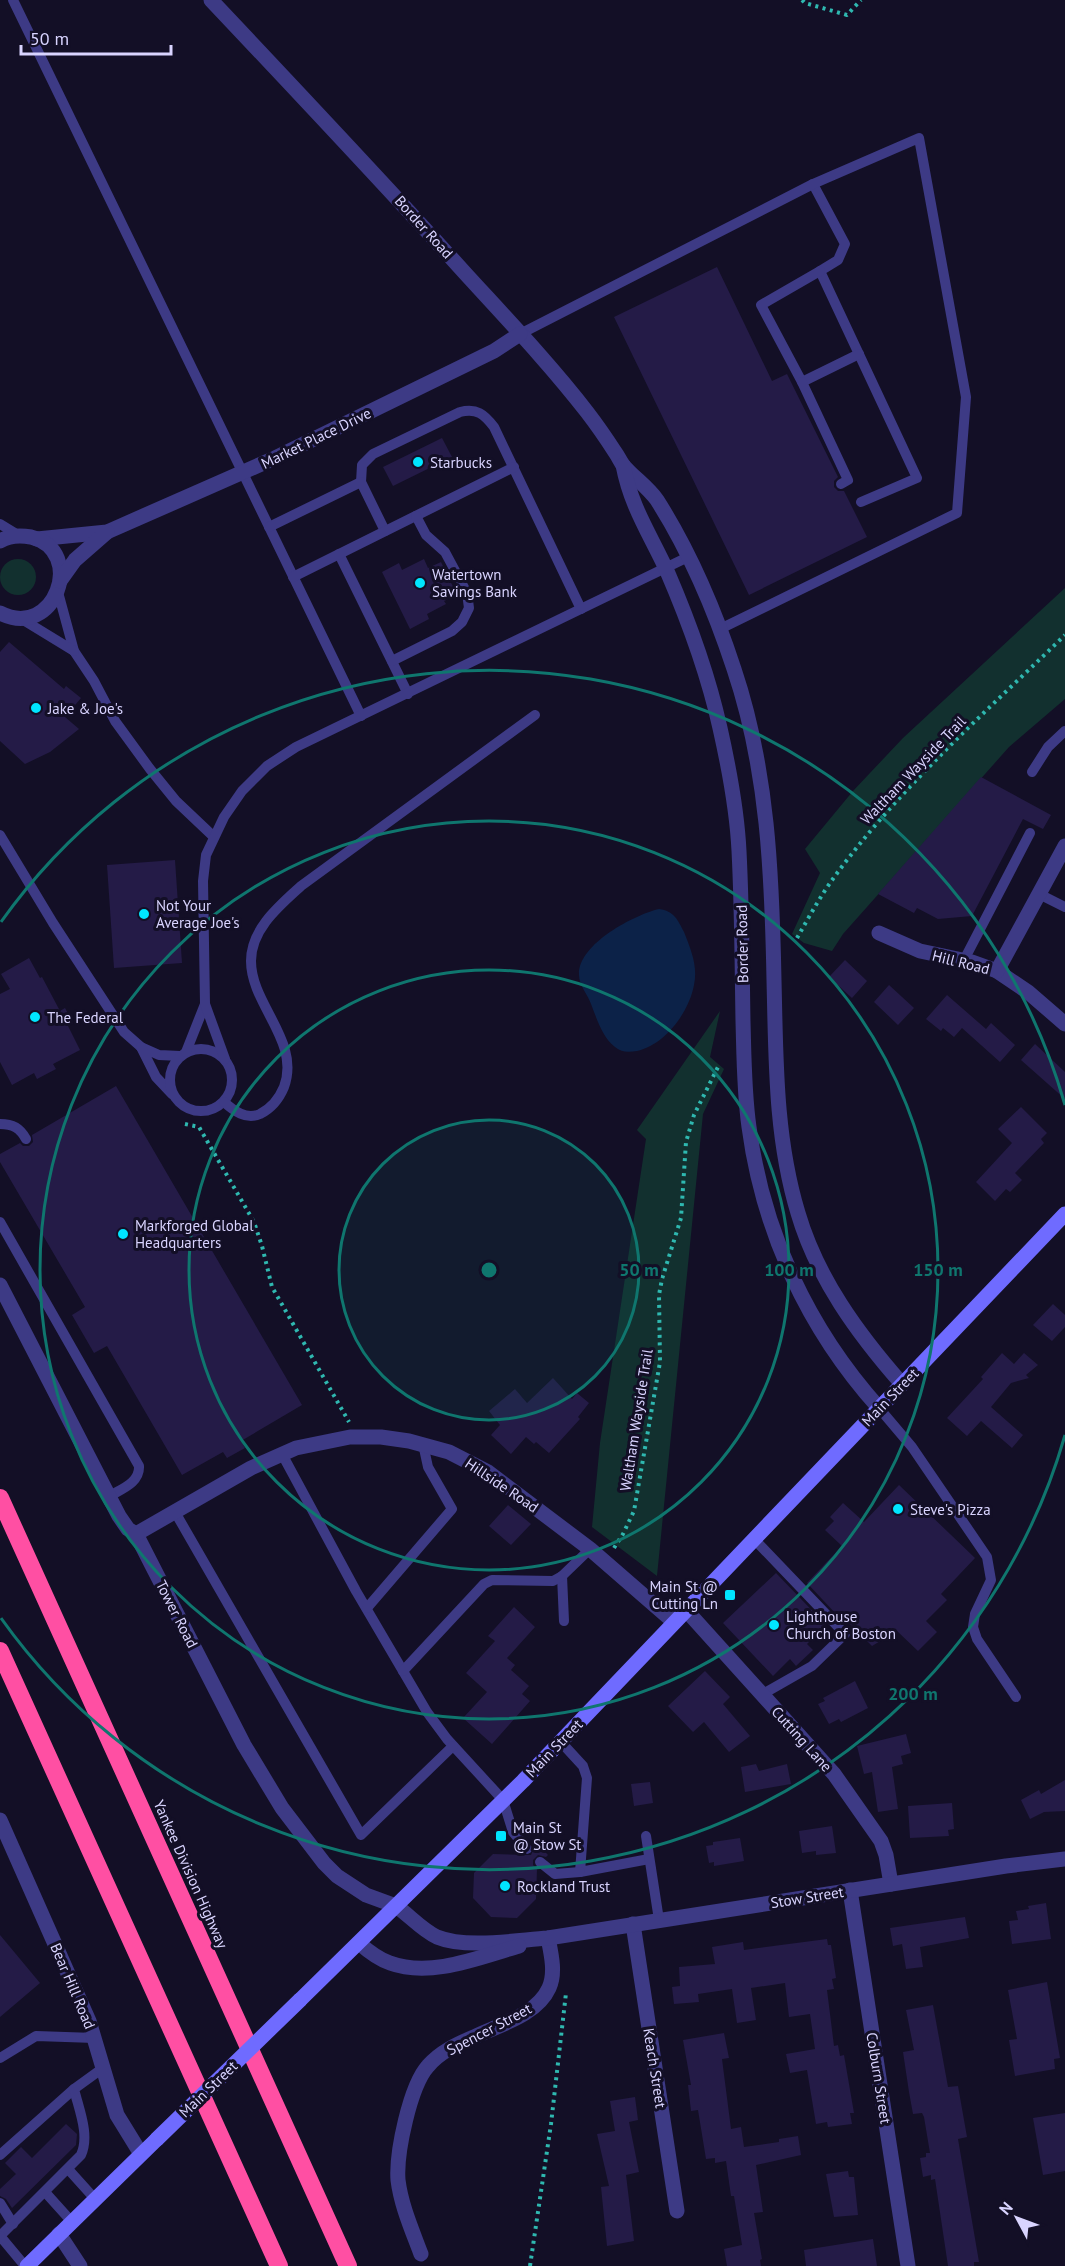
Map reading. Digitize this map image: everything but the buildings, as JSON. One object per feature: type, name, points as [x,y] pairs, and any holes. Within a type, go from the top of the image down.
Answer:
[{"type":"highway","name":"Yankee Division Highway","points":[[0,1498],[348,2266]]},
{"type":"highway","points":[[0,1651],[279,2266]]},
{"type":"main road","name":"Main Street","points":[[26,2266],[503,1800],[1065,1214]]},
{"type":"street","name":"Border Road","points":[[211,0],[361,158],[587,412],[623,465],[656,498],[688,556],[720,629],[746,710],[763,795],[771,870],[778,1100],[789,1179],[798,1216],[826,1280],[866,1343],[902,1384]]},
{"type":"street","name":"Market Place Drive","points":[[7,616],[30,617],[43,611],[54,601],[59,587],[75,560],[107,532],[242,472],[494,351],[520,334]]},
{"type":"street","name":"Border Road","points":[[623,465],[632,500],[665,568],[692,633],[709,685],[728,767],[735,814],[741,887],[744,1073],[748,1125],[762,1198],[787,1266],[807,1308],[848,1372],[879,1408]]},
{"type":"street","name":"Market Place Drive","points":[[18,535],[37,539],[107,532]]},
{"type":"street","points":[[0,541],[18,535]]},
{"type":"street","points":[[37,539],[52,551],[58,562],[59,587]]},
{"type":"street","points":[[997,971],[1065,846]]},
{"type":"street","name":"Hill Road","points":[[879,933],[920,951],[964,960],[997,971],[1028,992],[1065,1024]]},
{"type":"street","name":"Tower Road","points":[[0,1285],[108,1497],[124,1524],[136,1534],[244,1745],[282,1808],[324,1863],[337,1875],[366,1895],[396,1906]]},
{"type":"street","name":"Hillside Road","points":[[136,1534],[251,1468],[282,1454],[310,1444],[351,1437],[381,1437],[423,1444],[462,1457],[488,1472],[590,1549],[674,1622]]},
{"type":"street","name":"Cutting Lane","points":[[686,1610],[828,1766],[881,1841],[891,1884]]},
{"type":"street","name":"Bear Hill Road","points":[[0,1820],[95,2038],[117,2115],[141,2154]]},
{"type":"street","name":"Stow Street","points":[[396,1906],[432,1934],[447,1940],[482,1942],[548,1938],[850,1890],[1065,1859]]},
{"type":"street","name":"Colburn Street","points":[[850,1890],[908,2266]]},
{"type":"street","name":"Keach Street","points":[[633,1924],[677,2211]]},
{"type":"street","name":"Stow Street","points":[[358,1943],[369,1952],[390,1963],[429,1967],[465,1962],[548,1938]]},
{"type":"street","name":"Spencer Street","points":[[421,2254],[401,2193],[398,2168],[398,2151],[417,2085],[426,2068],[443,2053],[518,2016],[541,2000],[551,1985],[552,1977],[548,1938]]},
{"type":"street","points":[[59,2234],[80,2266]]},
{"type":"lane","points":[[13,0],[361,716]]},
{"type":"lane","points":[[520,334],[813,184],[919,138],[966,397],[957,513],[720,629]]},
{"type":"lane","points":[[813,184],[845,244],[838,260],[761,305],[802,382],[848,480],[841,484]]},
{"type":"lane","points":[[820,271],[917,478],[861,502]]},
{"type":"lane","points":[[802,382],[859,354]]},
{"type":"lane","points":[[385,531],[361,482],[362,465],[374,454],[445,419],[473,409],[481,412],[494,427],[581,609]]},
{"type":"lane","points":[[293,577],[514,467]]},
{"type":"lane","points":[[269,527],[361,482]]},
{"type":"lane","points":[[392,661],[452,631],[462,622],[469,608],[466,593],[445,552],[426,535],[416,516]]},
{"type":"lane","points":[[0,524],[18,535]]},
{"type":"lane","points":[[339,554],[408,694]]},
{"type":"lane","points":[[0,836],[120,1026],[141,1047],[156,1077],[183,1106],[198,1111],[212,1109],[224,1102],[231,1089],[232,1073],[205,1004],[204,881],[206,855],[214,837],[242,791],[267,766],[296,747],[688,556]]},
{"type":"lane","points":[[59,587],[74,651]]},
{"type":"lane","points":[[7,616],[74,651],[86,666],[115,721],[150,769],[188,814],[214,837]]},
{"type":"lane","points":[[224,1102],[240,1114],[257,1115],[274,1105],[285,1083],[287,1071],[283,1044],[258,988],[251,961],[259,932],[268,919],[301,886],[535,715]]},
{"type":"lane","points":[[1032,772],[1048,747],[1065,731]]},
{"type":"lane","points":[[964,960],[1030,833]]},
{"type":"lane","points":[[1039,894],[1065,908]]},
{"type":"lane","points":[[173,1095],[170,1088],[170,1074],[183,1054],[205,1004]]},
{"type":"lane","points":[[141,1047],[159,1055],[183,1054],[203,1048],[225,1059]]},
{"type":"lane","points":[[0,1124],[14,1126],[26,1139]]},
{"type":"lane","points":[[0,1222],[139,1466],[134,1481],[108,1497]]},
{"type":"lane","points":[[879,1408],[912,1447],[987,1557],[991,1580],[975,1614],[974,1627],[977,1639],[1016,1696]]},
{"type":"lane","points":[[367,1608],[452,1509],[428,1467],[423,1444]]},
{"type":"lane","points":[[282,1454],[427,1712],[453,1746],[503,1800],[513,1832],[527,1849]]},
{"type":"lane","points":[[175,1512],[361,1835],[453,1746]]},
{"type":"lane","points":[[754,1539],[845,1634],[812,1666],[763,1694]]},
{"type":"lane","points":[[402,1671],[484,1584],[492,1580],[553,1581],[562,1576],[590,1549]]},
{"type":"lane","points":[[562,1576],[564,1621]]},
{"type":"lane","points":[[560,1741],[583,1766],[587,1779],[580,1872]]},
{"type":"lane","points":[[646,1836],[659,1920]]},
{"type":"lane","points":[[540,1863],[555,1874],[580,1872],[649,1859]]},
{"type":"lane","points":[[0,2058],[36,2036],[95,2038]]},
{"type":"lane","points":[[0,2155],[74,2089],[103,2068]]},
{"type":"lane","points":[[26,2266],[0,2236],[81,2155],[86,2142],[74,2089]]},
{"type":"lane","points":[[68,2169],[95,2199]]},
{"type":"lane","points":[[45,2192],[72,2222]]},
{"type":"lane","points":[[0,2203],[13,2224]]},
{"type":"path","points":[[802,0],[805,3],[847,15],[861,0]]},
{"type":"path","name":"Waltham Wayside Trail","points":[[797,938],[834,877],[878,824],[952,746],[1065,635]]},
{"type":"path","name":"Waltham Wayside Trail","points":[[623,1534],[634,1510],[658,1370],[659,1295],[681,1218],[686,1142],[694,1115],[719,1065]]},
{"type":"path","points":[[185,1124],[199,1127],[254,1222],[272,1287],[350,1423]]},
{"type":"path","points":[[530,2266],[551,2124],[567,1986]]},
{"type":"green space","points":[[18,559],[31,564],[36,577],[31,590],[18,595],[5,590],[0,577],[5,564]]},
{"type":"green space","points":[[1065,588],[1065,699],[1009,747],[843,934],[832,951],[804,943],[792,934],[820,873],[805,849],[853,791],[903,738]]},
{"type":"green space","points":[[720,1011],[710,1057],[724,1069],[703,1114],[657,1576],[592,1527],[600,1443],[646,1139],[637,1130]]},
{"type":"water","points":[[659,909],[672,914],[684,932],[694,965],[694,985],[687,1006],[666,1035],[647,1048],[623,1051],[610,1043],[600,1027],[580,982],[581,964],[597,942],[609,933],[636,917]]},
{"type":"place","name":"Starbucks","points":[[418,462]]},
{"type":"place","name":"Watertown Savings Bank","points":[[420,583]]},
{"type":"place","name":"Jake & Joe's","points":[[36,708]]},
{"type":"place","name":"Not Your Average Joe's","points":[[144,914]]},
{"type":"place","name":"The Federal","points":[[35,1017]]},
{"type":"place","name":"Markforged Global Headquarters","points":[[123,1234]]},
{"type":"place","name":"Steve's Pizza","points":[[898,1509]]},
{"type":"place","name":"Main St @ Cutting Ln","points":[[730,1595]]},
{"type":"place","name":"Lighthouse Church of Boston","points":[[774,1625]]},
{"type":"place","name":"Main St @ Stow St","points":[[501,1836]]},
{"type":"place","name":"Rockland Trust","points":[[505,1886]]}]
